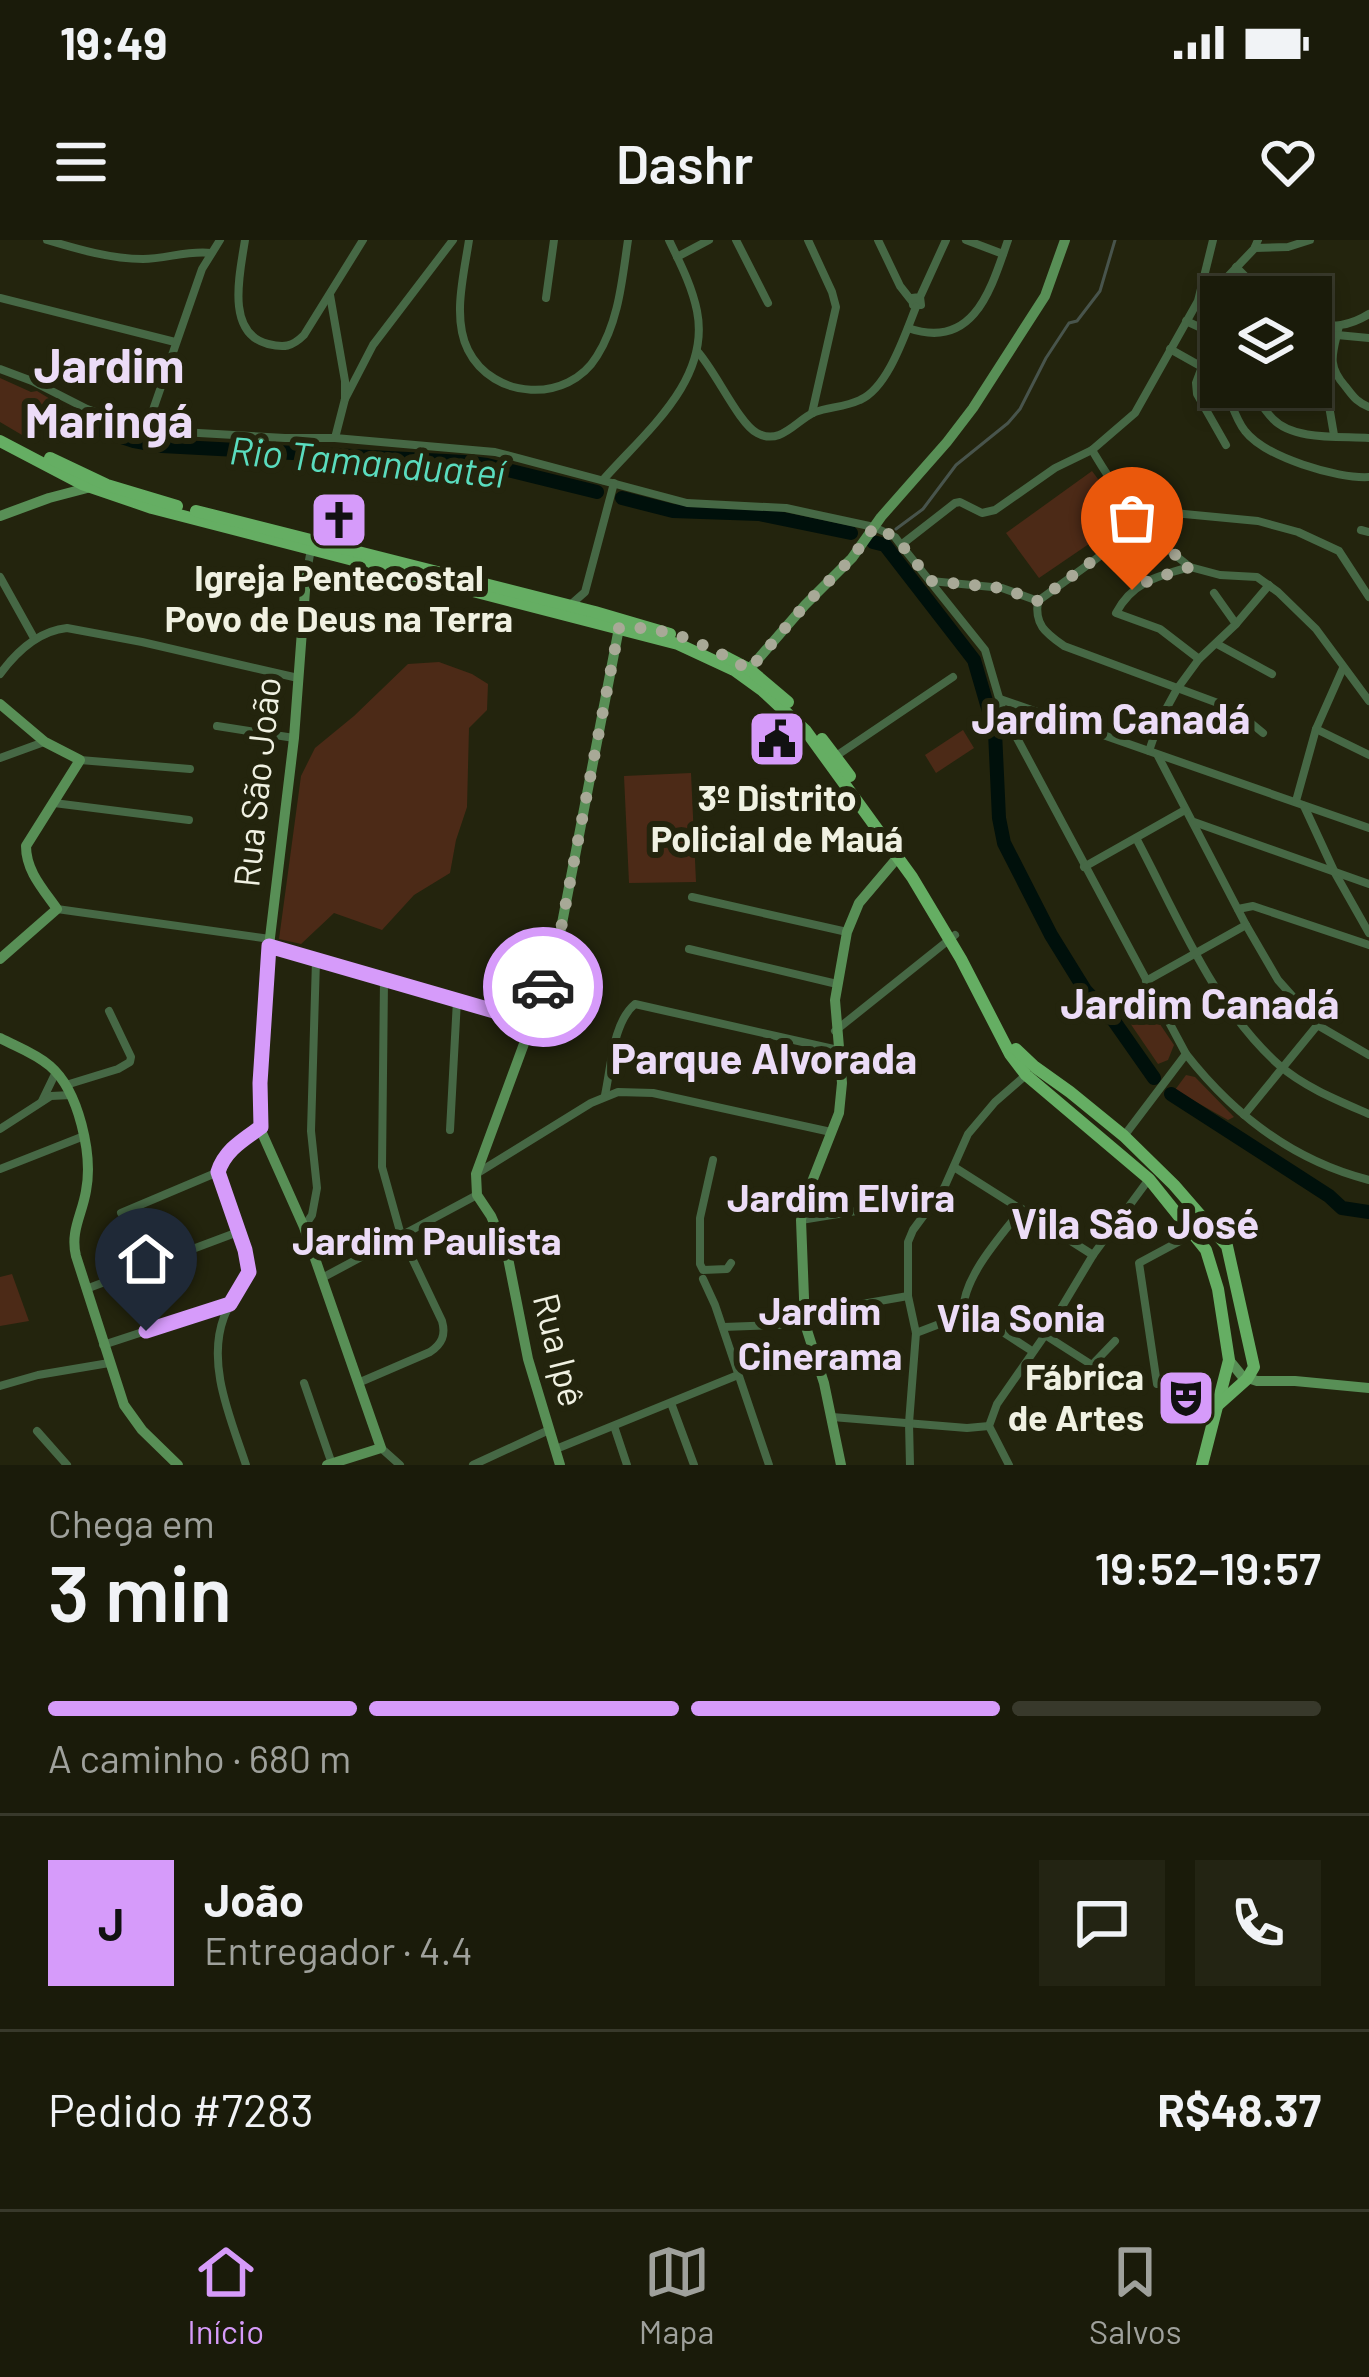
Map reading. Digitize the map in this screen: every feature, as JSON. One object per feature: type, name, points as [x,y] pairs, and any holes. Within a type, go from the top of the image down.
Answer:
[{"type":"main road","points":[[0,432],[107,485],[692,649],[746,673],[806,731],[901,855]]},
{"type":"main road","points":[[0,441],[91,487],[152,508],[656,629],[697,643],[798,711],[836,756],[901,855],[1016,1050],[1124,1136],[1227,1246],[1254,1367],[1218,1405]]},
{"type":"main road","points":[[619,628],[656,629]]},
{"type":"main road","points":[[952,937],[1000,1039],[1026,1076],[1149,1179],[1195,1233],[1210,1261],[1229,1360],[1202,1465]]},
{"type":"main road","points":[[1060,1105],[1062,1095],[1070,1092]]},
{"type":"main road","points":[[1225,1336],[1241,1356],[1248,1334]]},
{"type":"street","points":[[47,240],[121,258],[211,253]]},
{"type":"street","points":[[146,430],[175,342],[220,240]]},
{"type":"street","points":[[245,240],[240,317],[250,336],[271,345],[290,346],[304,335],[363,240]]},
{"type":"street","points":[[335,438],[345,399],[373,345],[453,240]]},
{"type":"street","points":[[469,240],[461,319],[468,349],[491,378],[532,390],[568,383],[596,358],[611,328],[628,240]]},
{"type":"street","points":[[546,298],[554,240]]},
{"type":"street","points":[[603,480],[680,390],[698,351],[697,310],[669,240]]},
{"type":"street","points":[[677,257],[710,240]]},
{"type":"street","points":[[736,240],[768,303]]},
{"type":"street","points":[[808,240],[836,307],[812,413]]},
{"type":"street","points":[[879,240],[900,286],[916,301]]},
{"type":"street","points":[[698,351],[753,431],[766,436],[796,427],[812,413],[869,395],[884,378],[946,240]]},
{"type":"street","points":[[966,240],[1003,254]]},
{"type":"street","points":[[908,328],[940,334],[965,323],[988,296],[1008,240]]},
{"type":"street","points":[[746,673],[852,558],[973,408],[1045,296],[1065,240]]},
{"type":"street","points":[[902,545],[948,506],[960,502],[987,513],[1055,468],[1092,451],[1136,413],[1198,301],[1213,240]]},
{"type":"street","points":[[1198,301],[1214,291],[1256,244],[1288,247],[1310,240]]},
{"type":"street","points":[[1236,267],[1245,276]]},
{"type":"street","points":[[330,293],[345,399]]},
{"type":"street","points":[[0,298],[175,342]]},
{"type":"street","points":[[1338,330],[1369,314]]},
{"type":"street","points":[[1186,321],[1200,327]]},
{"type":"street","points":[[1332,328],[1369,338]]},
{"type":"street","points":[[1338,330],[1333,373],[1358,403],[1369,407]]},
{"type":"street","points":[[1170,349],[1200,366]]},
{"type":"street","points":[[0,369],[146,430],[335,438],[496,452],[687,503],[786,508],[874,527],[895,537],[985,650],[999,699],[1186,1054],[1223,1098],[1272,1137],[1323,1164],[1369,1180]]},
{"type":"street","points":[[1205,408],[1226,445]]},
{"type":"street","points":[[1233,408],[1254,439],[1294,461],[1356,478],[1369,477]]},
{"type":"street","points":[[1265,408],[1285,428],[1369,439]]},
{"type":"street","points":[[1329,408],[1334,435]]},
{"type":"street","points":[[1092,451],[1134,506],[1258,521],[1298,532],[1339,551],[1369,597]]},
{"type":"street","points":[[554,611],[570,606],[585,592],[614,483]]},
{"type":"street","points":[[0,516],[91,487]]},
{"type":"street","points":[[1038,601],[1140,526],[1142,510]]},
{"type":"street","points":[[1140,526],[1190,567],[1257,577],[1269,585],[1316,629],[1369,701]]},
{"type":"street","name":"Rua São João","points":[[312,545],[270,942],[261,1127],[304,1227],[381,1448],[400,1465]]},
{"type":"street","name":"Rua São João","points":[[296,546],[306,577]]},
{"type":"street","points":[[1190,567],[1139,585],[1116,613],[1160,629],[1199,659]]},
{"type":"street","points":[[0,577],[34,639]]},
{"type":"street","points":[[931,581],[1002,588],[1038,601]]},
{"type":"street","points":[[1269,585],[1177,688],[1159,722],[1153,753],[1279,980],[1318,1026],[1369,1054]]},
{"type":"street","points":[[585,592],[595,611]]},
{"type":"street","points":[[1214,592],[1236,624]]},
{"type":"street","points":[[1038,601],[1038,622],[1064,646],[1234,709],[1263,733]]},
{"type":"street","name":"Rua Ipê","points":[[560,1465],[528,1359],[507,1252],[477,1195],[476,1174],[559,939],[619,628]]},
{"type":"street","points":[[0,674],[34,639],[56,629],[86,631],[298,678]]},
{"type":"street","points":[[1217,644],[1272,674]]},
{"type":"street","points":[[1343,667],[1316,729],[1299,803],[1369,933]]},
{"type":"street","points":[[836,756],[953,677]]},
{"type":"street","points":[[999,699],[1369,828]]},
{"type":"street","points":[[0,704],[44,742],[80,760],[190,770]]},
{"type":"street","points":[[217,726],[294,738]]},
{"type":"street","points":[[1316,729],[1369,755]]},
{"type":"street","points":[[0,758],[44,742]]},
{"type":"street","points":[[80,760],[29,839],[26,856],[58,909],[270,942],[316,960],[532,1022]]},
{"type":"street","points":[[52,802],[189,820]]},
{"type":"street","points":[[1084,866],[1185,810]]},
{"type":"street","points":[[1193,821],[1369,884]]},
{"type":"street","points":[[1136,838],[1197,953],[1251,1037],[1283,1068],[1369,1114]]},
{"type":"street","points":[[841,1465],[805,1319],[801,1220],[842,1096],[835,1031],[847,932],[859,903],[901,855]]},
{"type":"street","points":[[692,897],[847,932]]},
{"type":"street","points":[[1238,909],[1253,906],[1369,945]]},
{"type":"street","points":[[0,958],[58,909]]},
{"type":"street","points":[[1146,981],[1246,925]]},
{"type":"street","points":[[835,1031],[952,937]]},
{"type":"street","points":[[689,949],[837,985]]},
{"type":"street","points":[[304,1227],[312,1215],[317,1188],[311,1131],[316,960]]},
{"type":"street","points":[[358,1382],[430,1352],[444,1334],[401,1235],[381,1152],[384,979]]},
{"type":"street","points":[[451,1130],[457,1000]]},
{"type":"street","points":[[605,1095],[626,1013],[635,1004],[838,1050]]},
{"type":"street","points":[[1244,1115],[1333,1006]]},
{"type":"street","points":[[0,1129],[51,1096],[131,1060],[109,1011]]},
{"type":"street","points":[[0,1038],[28,1050],[56,1072],[68,1090],[89,1160],[73,1241],[86,1289],[132,1418],[174,1461]]},
{"type":"street","points":[[1124,1136],[1186,1054]]},
{"type":"street","points":[[41,1102],[56,1072]]},
{"type":"street","points":[[910,1465],[916,1333],[908,1296],[908,1242],[938,1198],[977,1120],[1026,1076]]},
{"type":"street","points":[[476,1174],[605,1095],[628,1091],[831,1132]]},
{"type":"street","points":[[246,1465],[218,1364],[219,1333],[250,1266],[218,1172],[234,1147],[261,1127]]},
{"type":"street","points":[[0,1168],[84,1136]]},
{"type":"street","points":[[712,1160],[700,1218],[700,1264],[703,1270],[727,1269],[731,1263]]},
{"type":"street","points":[[954,1167],[1093,1255]]},
{"type":"street","points":[[121,1213],[218,1172]]},
{"type":"street","points":[[1009,1465],[989,1426],[997,1404],[1093,1255],[1149,1179]]},
{"type":"street","points":[[322,1278],[477,1195]]},
{"type":"street","points":[[801,1220],[938,1198]]},
{"type":"street","points":[[963,1315],[965,1291],[1022,1209]]},
{"type":"street","points":[[86,1289],[238,1232]]},
{"type":"street","points":[[1157,1384],[1139,1263],[1195,1233]]},
{"type":"street","points":[[703,1279],[770,1465]]},
{"type":"street","points":[[722,1328],[805,1319],[908,1296]]},
{"type":"street","points":[[104,1345],[230,1304]]},
{"type":"street","points":[[916,1333],[975,1315],[1033,1351]]},
{"type":"street","points":[[1045,1335],[1092,1365]]},
{"type":"street","points":[[1079,1388],[1092,1365],[1115,1341]]},
{"type":"street","points":[[1253,1353],[1265,1370],[1295,1382]]},
{"type":"street","points":[[1229,1360],[1247,1378],[1369,1388]]},
{"type":"street","points":[[0,1386],[109,1363]]},
{"type":"street","points":[[555,1450],[738,1375]]},
{"type":"street","points":[[304,1383],[330,1464],[381,1448]]},
{"type":"street","points":[[671,1402],[694,1465]]},
{"type":"street","points":[[832,1418],[989,1426]]},
{"type":"street","points":[[614,1426],[627,1465]]},
{"type":"street","points":[[473,1465],[548,1430]]},
{"type":"street","points":[[37,1431],[67,1465]]},
{"type":"street","points":[[158,1465],[174,1461]]},
{"type":"shaded area","points":[[0,378],[60,405],[58,428],[45,426],[22,435],[0,422]]},
{"type":"shaded area","points":[[1092,471],[1127,518],[1039,578],[1006,533]]},
{"type":"shaded area","points":[[439,662],[488,684],[487,710],[469,728],[467,807],[450,873],[414,895],[382,930],[334,913],[301,944],[279,939],[301,776],[315,748],[408,664]]},
{"type":"shaded area","points":[[963,730],[974,748],[936,773],[925,755]]},
{"type":"shaded area","points":[[691,773],[696,882],[629,883],[624,776]]},
{"type":"shaded area","points":[[1139,993],[1174,1045],[1168,1060],[1158,1064],[1117,1004]]},
{"type":"shaded area","points":[[1186,1075],[1195,1077],[1234,1117],[1228,1120],[1175,1090]]},
{"type":"shaded area","points":[[12,1274],[29,1321],[0,1326],[0,1277]]},
{"type":"waterway","points":[[896,529],[923,509],[956,465],[1020,409],[1069,323],[1077,321],[1100,291],[1115,240]]},
{"type":"waterway","name":"Rio Tamanduateí","points":[[67,419],[162,446],[464,462],[597,492]]},
{"type":"waterway","name":"Rio Tamanduateí","points":[[622,498],[673,511],[759,514],[851,533]]},
{"type":"waterway","name":"Rio Tamanduateí","points":[[873,542],[885,545],[974,660],[995,732],[1004,843],[1085,990],[1114,1021],[1154,1078]]},
{"type":"waterway","name":"Rio Tamanduateí","points":[[1171,1094],[1342,1208],[1369,1212]]},
{"type":"way so far","points":[[543,987],[559,939],[619,628],[656,629],[697,643],[749,670],[852,558],[874,527],[895,537],[931,581],[1002,588],[1038,601],[1140,526],[1190,567],[1132,590]]},
{"type":"place","name":"Igreja Pentecostal Povo de Deus na Terra","points":[[339,520]]},
{"type":"place","name":"3º Distrito Policial de Mauá","points":[[777,739]]},
{"type":"place","name":"Fábrica de Artes","points":[[1186,1398]]},
{"type":"district","name":"Jardim Maringá","points":[[109,394]]},
{"type":"district","name":"Jardim Canadá","points":[[1111,719]]},
{"type":"district","name":"Jardim Canadá","points":[[1200,1004]]},
{"type":"district","name":"Parque Alvorada","points":[[764,1059]]},
{"type":"district","name":"Jardim Elvira","points":[[841,1198]]},
{"type":"district","name":"Vila São José","points":[[1135,1224]]},
{"type":"district","name":"Jardim Paulista","points":[[427,1241]]},
{"type":"district","name":"Vila Sonia","points":[[1021,1318]]},
{"type":"district","name":"Jardim Cinerama","points":[[820,1334]]},
{"type":"route","points":[[146,1331],[230,1304],[249,1272],[218,1172],[227,1154],[261,1127],[269,946],[532,1022],[543,987]]}]
